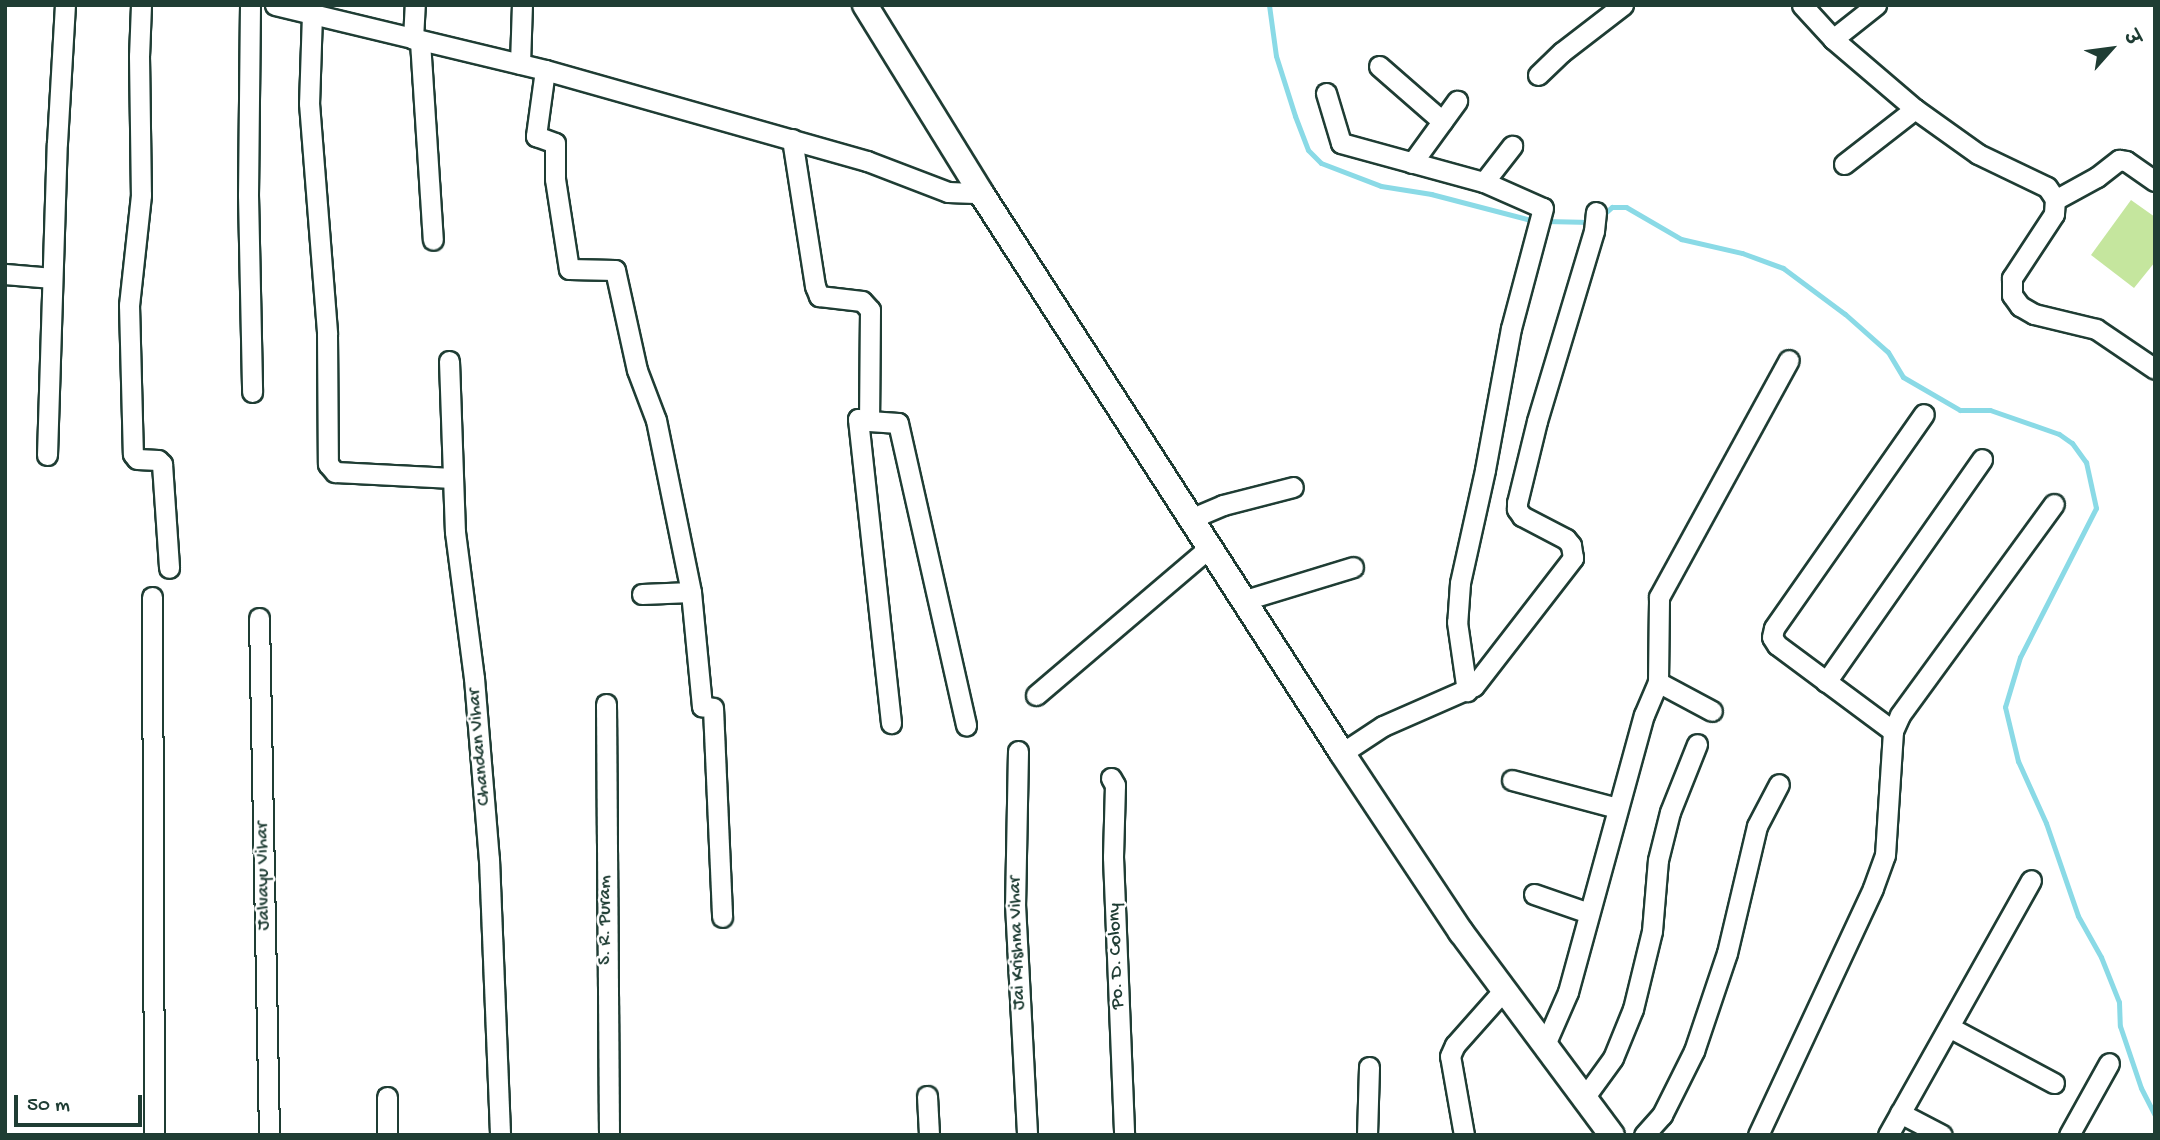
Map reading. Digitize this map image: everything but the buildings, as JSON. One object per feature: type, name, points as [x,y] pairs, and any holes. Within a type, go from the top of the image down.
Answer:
[{"type":"street","points":[[47,455],[65,5]]},
{"type":"street","points":[[141,5],[141,195],[129,305],[134,454],[138,459],[158,460],[162,464],[169,568]]},
{"type":"street","points":[[250,5],[248,195],[252,392]]},
{"type":"street","points":[[275,5],[309,11],[416,40],[545,70],[867,161],[948,192],[981,193]]},
{"type":"street","points":[[415,5],[433,240]]},
{"type":"street","points":[[520,64],[522,5]]},
{"type":"street","points":[[866,5],[981,193],[1342,753],[1503,991],[1612,1135]]},
{"type":"street","points":[[1538,75],[1562,52],[1623,5]]},
{"type":"street","points":[[1802,5],[1833,38],[1915,109],[1978,154],[2047,187],[2055,200],[2054,214],[2012,278],[2012,295],[2034,314],[2096,330],[2112,338],[2155,369]]},
{"type":"street","points":[[1833,38],[1876,5]]},
{"type":"street","points":[[309,11],[309,103],[327,334],[328,464],[335,472],[453,478]]},
{"type":"street","points":[[1379,66],[1442,121]]},
{"type":"street","points":[[545,70],[536,136],[555,143],[555,179],[569,269],[615,271],[637,370],[656,420],[691,592],[702,706],[713,708],[722,916]]},
{"type":"street","points":[[1326,93],[1341,143],[1484,182],[1543,208],[1511,328],[1485,470],[1460,583],[1457,622],[1467,691]]},
{"type":"street","points":[[1412,163],[1457,101]]},
{"type":"street","points":[[1844,164],[1915,109]]},
{"type":"street","points":[[792,139],[815,286],[819,296],[862,301],[870,310],[869,421]]},
{"type":"street","points":[[1484,182],[1512,146]]},
{"type":"street","points":[[2055,200],[2097,177],[2119,160],[2126,161],[2155,181]]},
{"type":"street","points":[[1342,753],[1382,726],[1467,691],[1573,558],[1566,539],[1522,516],[1517,509],[1517,503],[1537,421],[1595,222]]},
{"type":"street","points":[[5,274],[52,278]]},
{"type":"street","points":[[1544,1047],[1568,992],[1644,715],[1658,682],[1659,597],[1789,360]]},
{"type":"street","name":"Chandan Vihar","points":[[449,361],[455,532],[474,678],[489,859],[500,1135]]},
{"type":"street","points":[[1893,731],[1777,645],[1772,636],[1774,628],[1924,414]]},
{"type":"street","points":[[891,723],[858,419],[898,423],[965,725]]},
{"type":"street","points":[[1826,682],[1982,459]]},
{"type":"street","points":[[1190,519],[1223,505],[1293,487]]},
{"type":"street","points":[[1758,1135],[1873,888],[1885,856],[1893,731],[1900,715],[2054,503]]},
{"type":"street","points":[[1036,695],[1209,548]]},
{"type":"street","points":[[1242,601],[1353,567]]},
{"type":"street","points":[[642,594],[691,592]]},
{"type":"street","points":[[152,597],[153,1135]]},
{"type":"street","name":"Jalvayu Vihar","points":[[259,618],[270,1135]]},
{"type":"street","points":[[1658,682],[1712,710]]},
{"type":"street","name":"S. R. Puram","points":[[606,704],[609,1135]]},
{"type":"street","points":[[1584,1098],[1613,1058],[1633,1009],[1651,931],[1658,860],[1670,812],[1698,744]]},
{"type":"street","name":"Jai Krishna Vihar","points":[[1018,751],[1015,904],[1027,1135]]},
{"type":"street","name":"Po. D. Colony","points":[[1111,778],[1115,785],[1113,857],[1124,1135]]},
{"type":"street","points":[[1512,780],[1617,808]]},
{"type":"street","points":[[1644,1135],[1662,1115],[1694,1051],[1727,953],[1757,826],[1779,784]]},
{"type":"street","points":[[1888,1135],[2031,880]]},
{"type":"street","points":[[1534,894],[1589,913]]},
{"type":"street","points":[[1464,1135],[1449,1063],[1451,1050],[1503,991]]},
{"type":"street","points":[[1949,1027],[2054,1083]]},
{"type":"street","points":[[2069,1135],[2109,1063]]},
{"type":"street","points":[[1367,1135],[1369,1066]]},
{"type":"street","points":[[928,1096],[929,1135]]},
{"type":"street","points":[[387,1097],[387,1135]]},
{"type":"street","points":[[1900,1113],[1942,1135]]},
{"type":"green space","points":[[2131,200],[2155,217],[2155,262],[2134,288],[2091,255]]},
{"type":"waterway","points":[[1269,5],[1276,56],[1295,116],[1308,150],[1321,163],[1381,186],[1431,194],[1535,221]]},
{"type":"waterway","points":[[1603,215],[1612,207],[1626,207],[1681,239],[1742,253],[1783,268],[1845,314],[1888,352],[1903,377],[1960,410],[1990,410],[2059,434],[2072,443],[2086,462],[2096,508],[2020,657],[2005,707],[2018,761],[2046,823],[2078,916],[2101,957],[2119,1002],[2120,1026],[2141,1088],[2155,1116]]},
{"type":"waterway","points":[[1545,221],[1591,222]]}]
